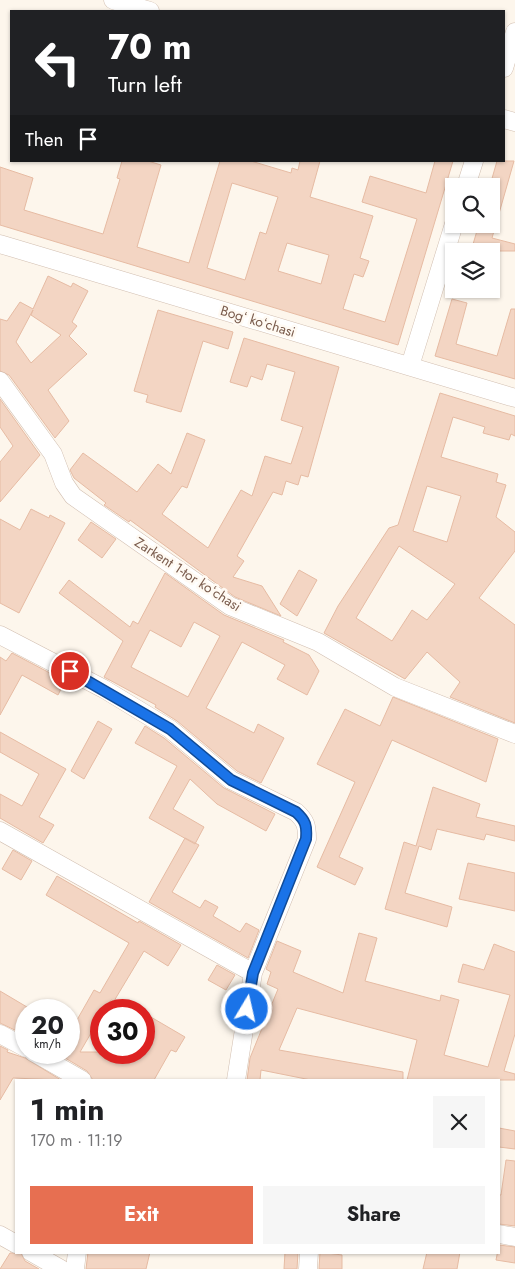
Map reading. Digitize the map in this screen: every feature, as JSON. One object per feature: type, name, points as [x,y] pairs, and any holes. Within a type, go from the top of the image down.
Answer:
[{"type":"street","points":[[113,0],[147,10]]},
{"type":"street","points":[[505,65],[515,32]]},
{"type":"street","points":[[469,178],[474,162]]},
{"type":"street","points":[[410,366],[451,233]]},
{"type":"street","name":"Bogʻ koʻchasi","points":[[0,244],[515,398]]},
{"type":"street","name":"Zarkent 1-tor koʻchasi","points":[[0,381],[53,454],[64,483],[73,496],[230,606],[318,642],[395,687],[515,734]]},
{"type":"street","points":[[0,635],[104,689],[162,724],[191,745],[216,769],[231,780],[296,812],[304,819],[307,827],[306,839],[253,973],[236,1079]]},
{"type":"street","points":[[0,831],[253,973]]},
{"type":"street","points":[[0,1034],[15,1042]]},
{"type":"street","points":[[55,1064],[80,1079]]},
{"type":"street","points":[[500,1234],[515,1237]]},
{"type":"street","points":[[0,1235],[15,1243]]},
{"type":"street","points":[[35,1254],[61,1269]]},
{"type":"street","points":[[74,1269],[77,1254]]},
{"type":"street","points":[[308,1269],[309,1254]]},
{"type":"building","points":[[514,161],[500,210],[500,178],[492,178],[497,162]]},
{"type":"building","points":[[122,162],[151,162],[161,165],[137,247],[189,263],[220,162],[254,162],[291,173],[292,168],[298,170],[300,162],[320,162],[310,197],[373,216],[360,258],[369,261],[363,277],[354,274],[343,309],[385,322],[417,219],[362,202],[370,176],[426,193],[435,162],[453,162],[448,178],[445,178],[445,188],[398,345],[0,225],[0,167],[33,178],[24,210],[103,234],[120,179],[117,178]],"holes":[[[232,183],[278,197],[266,234],[260,232],[245,280],[207,268]],[[287,243],[329,255],[321,284],[278,271]]]},
{"type":"building","points":[[476,233],[493,233],[492,238],[515,244],[515,251],[500,251],[500,243],[473,243]]},
{"type":"building","points":[[48,276],[71,287],[73,283],[88,291],[72,322],[77,326],[69,336],[87,354],[48,390],[69,421],[55,438],[9,375],[0,371],[0,319],[7,321],[20,302],[33,309]],"holes":[[[33,310],[31,315],[61,335],[31,363],[16,342]]]},
{"type":"building","points":[[452,299],[467,303],[456,344],[497,356],[511,309],[515,309],[515,379],[435,356]]},
{"type":"building","points":[[158,310],[233,332],[228,349],[203,341],[181,412],[146,402],[148,395],[134,391]]},
{"type":"building","points":[[244,338],[339,367],[308,477],[301,475],[298,485],[286,481],[282,495],[273,492],[237,556],[244,561],[233,577],[262,586],[281,616],[235,597],[130,520],[129,522],[104,505],[106,503],[74,478],[70,470],[83,453],[137,492],[158,464],[171,474],[187,433],[205,440],[187,488],[182,486],[162,514],[208,548],[241,490],[252,496],[265,456],[291,464],[303,427],[281,420],[295,372],[267,364],[262,380],[251,376],[247,387],[230,382]]},
{"type":"building","points":[[440,393],[515,416],[515,436],[511,434],[509,440],[483,433],[485,427],[453,417],[441,457],[498,474],[496,482],[506,485],[496,517],[515,532],[515,551],[479,598],[515,625],[515,723],[450,697],[460,682],[427,652],[405,679],[324,633],[338,606],[389,528],[398,525]],"holes":[[[427,486],[461,496],[447,542],[413,531]],[[399,546],[455,584],[427,620],[412,610],[392,641],[356,618]]]},
{"type":"building","points":[[0,399],[40,455],[0,502],[0,462],[13,446],[0,427]]},
{"type":"building","points":[[31,509],[49,518],[50,515],[65,523],[19,613],[0,603],[0,519],[20,530]]},
{"type":"building","points":[[91,522],[116,539],[102,558],[78,540]]},
{"type":"building","points":[[299,570],[317,580],[297,616],[280,604]]},
{"type":"building","points":[[165,573],[224,615],[284,640],[283,642],[309,655],[319,671],[307,695],[277,679],[285,665],[242,642],[206,708],[254,733],[258,724],[284,738],[261,783],[237,771],[177,721],[155,707],[156,705],[104,677],[123,641],[59,593],[69,580],[130,627],[133,621],[138,624]],"holes":[[[194,622],[220,636],[188,697],[131,667],[150,630],[181,647]]]},
{"type":"building","points":[[12,653],[65,681],[58,695],[22,675],[0,715],[0,657],[6,661]]},
{"type":"building","points":[[393,697],[498,739],[486,782],[392,740],[339,857],[363,868],[355,885],[317,867],[355,782],[317,764],[345,709],[380,726]]},
{"type":"building","points":[[98,721],[112,729],[84,779],[71,771]]},
{"type":"building","points":[[145,726],[164,738],[224,788],[275,814],[266,831],[217,804],[190,779],[173,809],[204,827],[195,844],[149,818],[177,766],[135,743]]},
{"type":"building","points":[[0,732],[66,769],[39,817],[54,825],[43,843],[0,818],[0,794],[22,806],[39,774],[0,752]]},
{"type":"building","points":[[433,787],[480,804],[476,817],[515,826],[515,841],[486,834],[484,840],[437,829],[431,850],[419,846],[405,893],[452,907],[447,927],[385,909],[404,842],[416,846]]},
{"type":"building","points":[[185,838],[199,845],[172,892],[200,908],[205,900],[218,907],[213,916],[240,932],[246,923],[259,930],[248,958],[149,902]]},
{"type":"building","points":[[13,850],[32,861],[21,880],[2,869]]},
{"type":"building","points":[[468,863],[515,873],[515,911],[459,899]]},
{"type":"building","points":[[57,876],[138,923],[139,921],[181,945],[168,966],[144,951],[115,999],[90,999],[90,1035],[80,1052],[80,1015],[94,990],[100,993],[129,943],[46,895]]},
{"type":"building","points":[[359,933],[377,938],[365,981],[440,1001],[441,995],[459,1000],[444,1055],[488,1067],[510,995],[458,982],[463,964],[484,970],[494,944],[515,952],[515,1034],[504,1071],[515,1074],[515,1080],[407,1079],[417,1040],[297,1008],[279,1050],[403,1072],[403,1079],[306,1079],[261,1070],[260,1079],[247,1079],[250,1058],[278,989],[267,984],[271,972],[266,969],[277,941],[301,951],[293,972],[343,993]]},
{"type":"building","points":[[217,965],[235,975],[226,990],[208,980]]},
{"type":"building","points":[[0,991],[15,1000],[15,1030],[0,1023]]},
{"type":"building","points":[[155,1019],[185,1037],[176,1052],[171,1050],[155,1079],[92,1079],[87,1071],[75,1064],[80,1064],[80,1052],[90,1052],[90,1064],[155,1064]]},
{"type":"building","points":[[0,1046],[8,1050],[7,1052],[15,1055],[15,1064],[35,1064],[59,1079],[37,1079],[13,1078],[0,1100]]},
{"type":"building","points":[[500,1128],[515,1131],[515,1149],[500,1147]]},
{"type":"building","points":[[506,1160],[515,1161],[515,1226],[500,1224],[501,1195]]},
{"type":"building","points":[[500,1245],[515,1247],[515,1263],[496,1260],[497,1254],[500,1254]]},
{"type":"building","points":[[10,1253],[15,1253],[22,1254],[25,1261],[39,1269],[0,1269]]},
{"type":"building","points":[[88,1254],[150,1254],[146,1269],[86,1269]]},
{"type":"building","points":[[285,1254],[298,1254],[297,1269],[284,1269]]},
{"type":"building","points":[[320,1254],[342,1255],[342,1269],[319,1269]]},
{"type":"building","points":[[427,1254],[460,1254],[457,1269],[423,1269]]},
{"type":"route","points":[[70,671],[170,729],[231,780],[296,812],[304,819],[307,827],[306,839],[253,973],[247,1009]]}]
